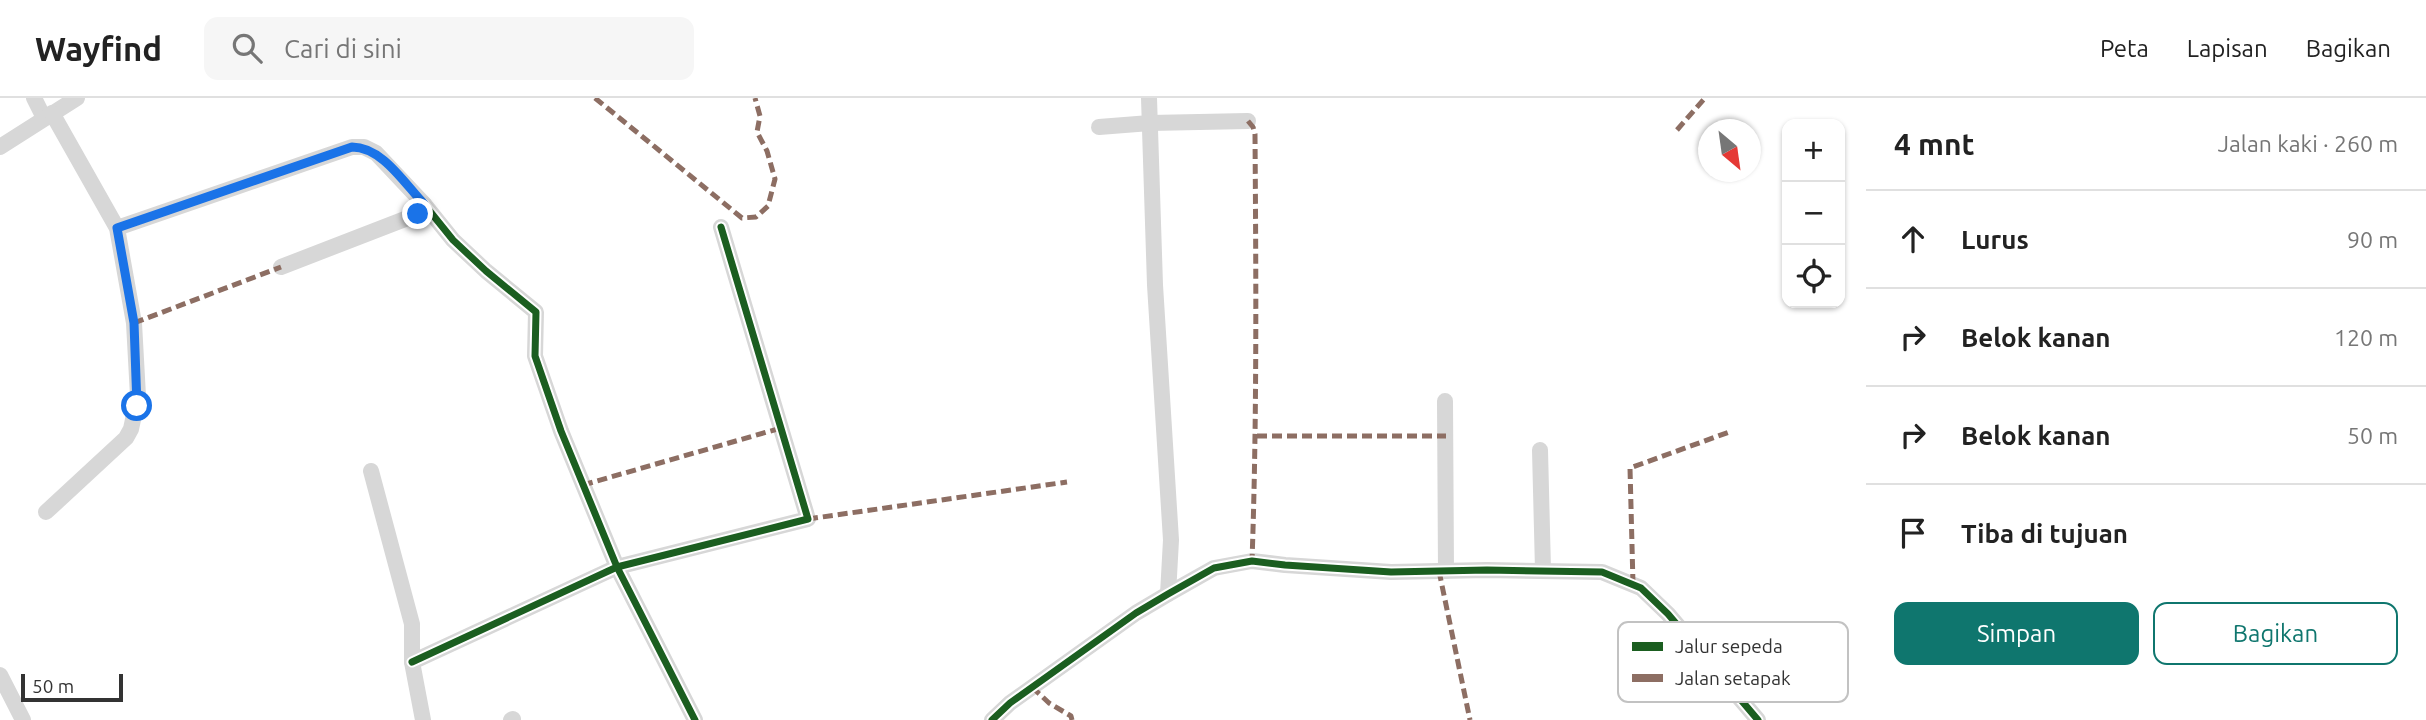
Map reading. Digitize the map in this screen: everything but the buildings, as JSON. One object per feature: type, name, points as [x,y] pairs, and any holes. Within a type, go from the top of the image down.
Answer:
[{"type":"street","points":[[34,98],[48,116],[117,228],[134,323],[138,396],[135,415],[126,438],[46,512]]},
{"type":"street","points":[[0,147],[77,98]]},
{"type":"street","points":[[1149,98],[1155,285],[1171,540],[1168,594]]},
{"type":"street","points":[[1099,127],[1248,121]]},
{"type":"street","points":[[117,228],[352,147],[364,147],[376,153],[424,204],[453,240],[537,312],[536,356],[561,431],[618,567],[695,720]]},
{"type":"street","points":[[281,267],[418,214],[424,204]]},
{"type":"street","points":[[412,662],[618,567],[808,519],[721,227]]},
{"type":"street","points":[[1445,401],[1446,571]]},
{"type":"street","points":[[1540,450],[1543,570]]},
{"type":"street","points":[[371,471],[412,624],[412,662],[423,720]]},
{"type":"street","points":[[992,720],[1010,703],[1136,613],[1214,568],[1252,561],[1391,572],[1602,572],[1641,588],[1675,622]]},
{"type":"street","points":[[0,675],[23,720]]},
{"type":"street","points":[[1743,702],[1758,720]]},
{"type":"marked path","points":[[595,98],[742,218],[756,217],[768,206],[775,179],[767,151],[757,132],[760,116],[755,98]]},
{"type":"marked path","points":[[1677,130],[1705,98]]},
{"type":"marked path","points":[[1248,121],[1255,134],[1256,294],[1252,561]]},
{"type":"marked path","points":[[134,323],[281,267]]},
{"type":"marked path","points":[[583,485],[781,428]]},
{"type":"marked path","points":[[1633,584],[1630,468],[1732,431]]},
{"type":"marked path","points":[[1257,436],[1446,436]]},
{"type":"marked path","points":[[808,519],[1067,482]]},
{"type":"marked path","points":[[1439,571],[1470,720]]},
{"type":"marked path","points":[[1032,687],[1049,703],[1071,716],[1072,720]]},
{"type":"cycle path","points":[[412,662],[617,567],[561,431],[535,356],[536,312],[453,240],[424,204]]},
{"type":"cycle path","points":[[695,720],[617,567],[808,519],[721,227]]},
{"type":"cycle path","points":[[992,720],[1010,703],[1136,613],[1214,568],[1252,561],[1391,572],[1602,572],[1641,588],[1675,622]]},
{"type":"cycle path","points":[[1743,702],[1758,720]]},
{"type":"route","points":[[137,406],[134,323],[117,228],[352,147],[364,147],[376,153],[424,204],[418,214]]}]
